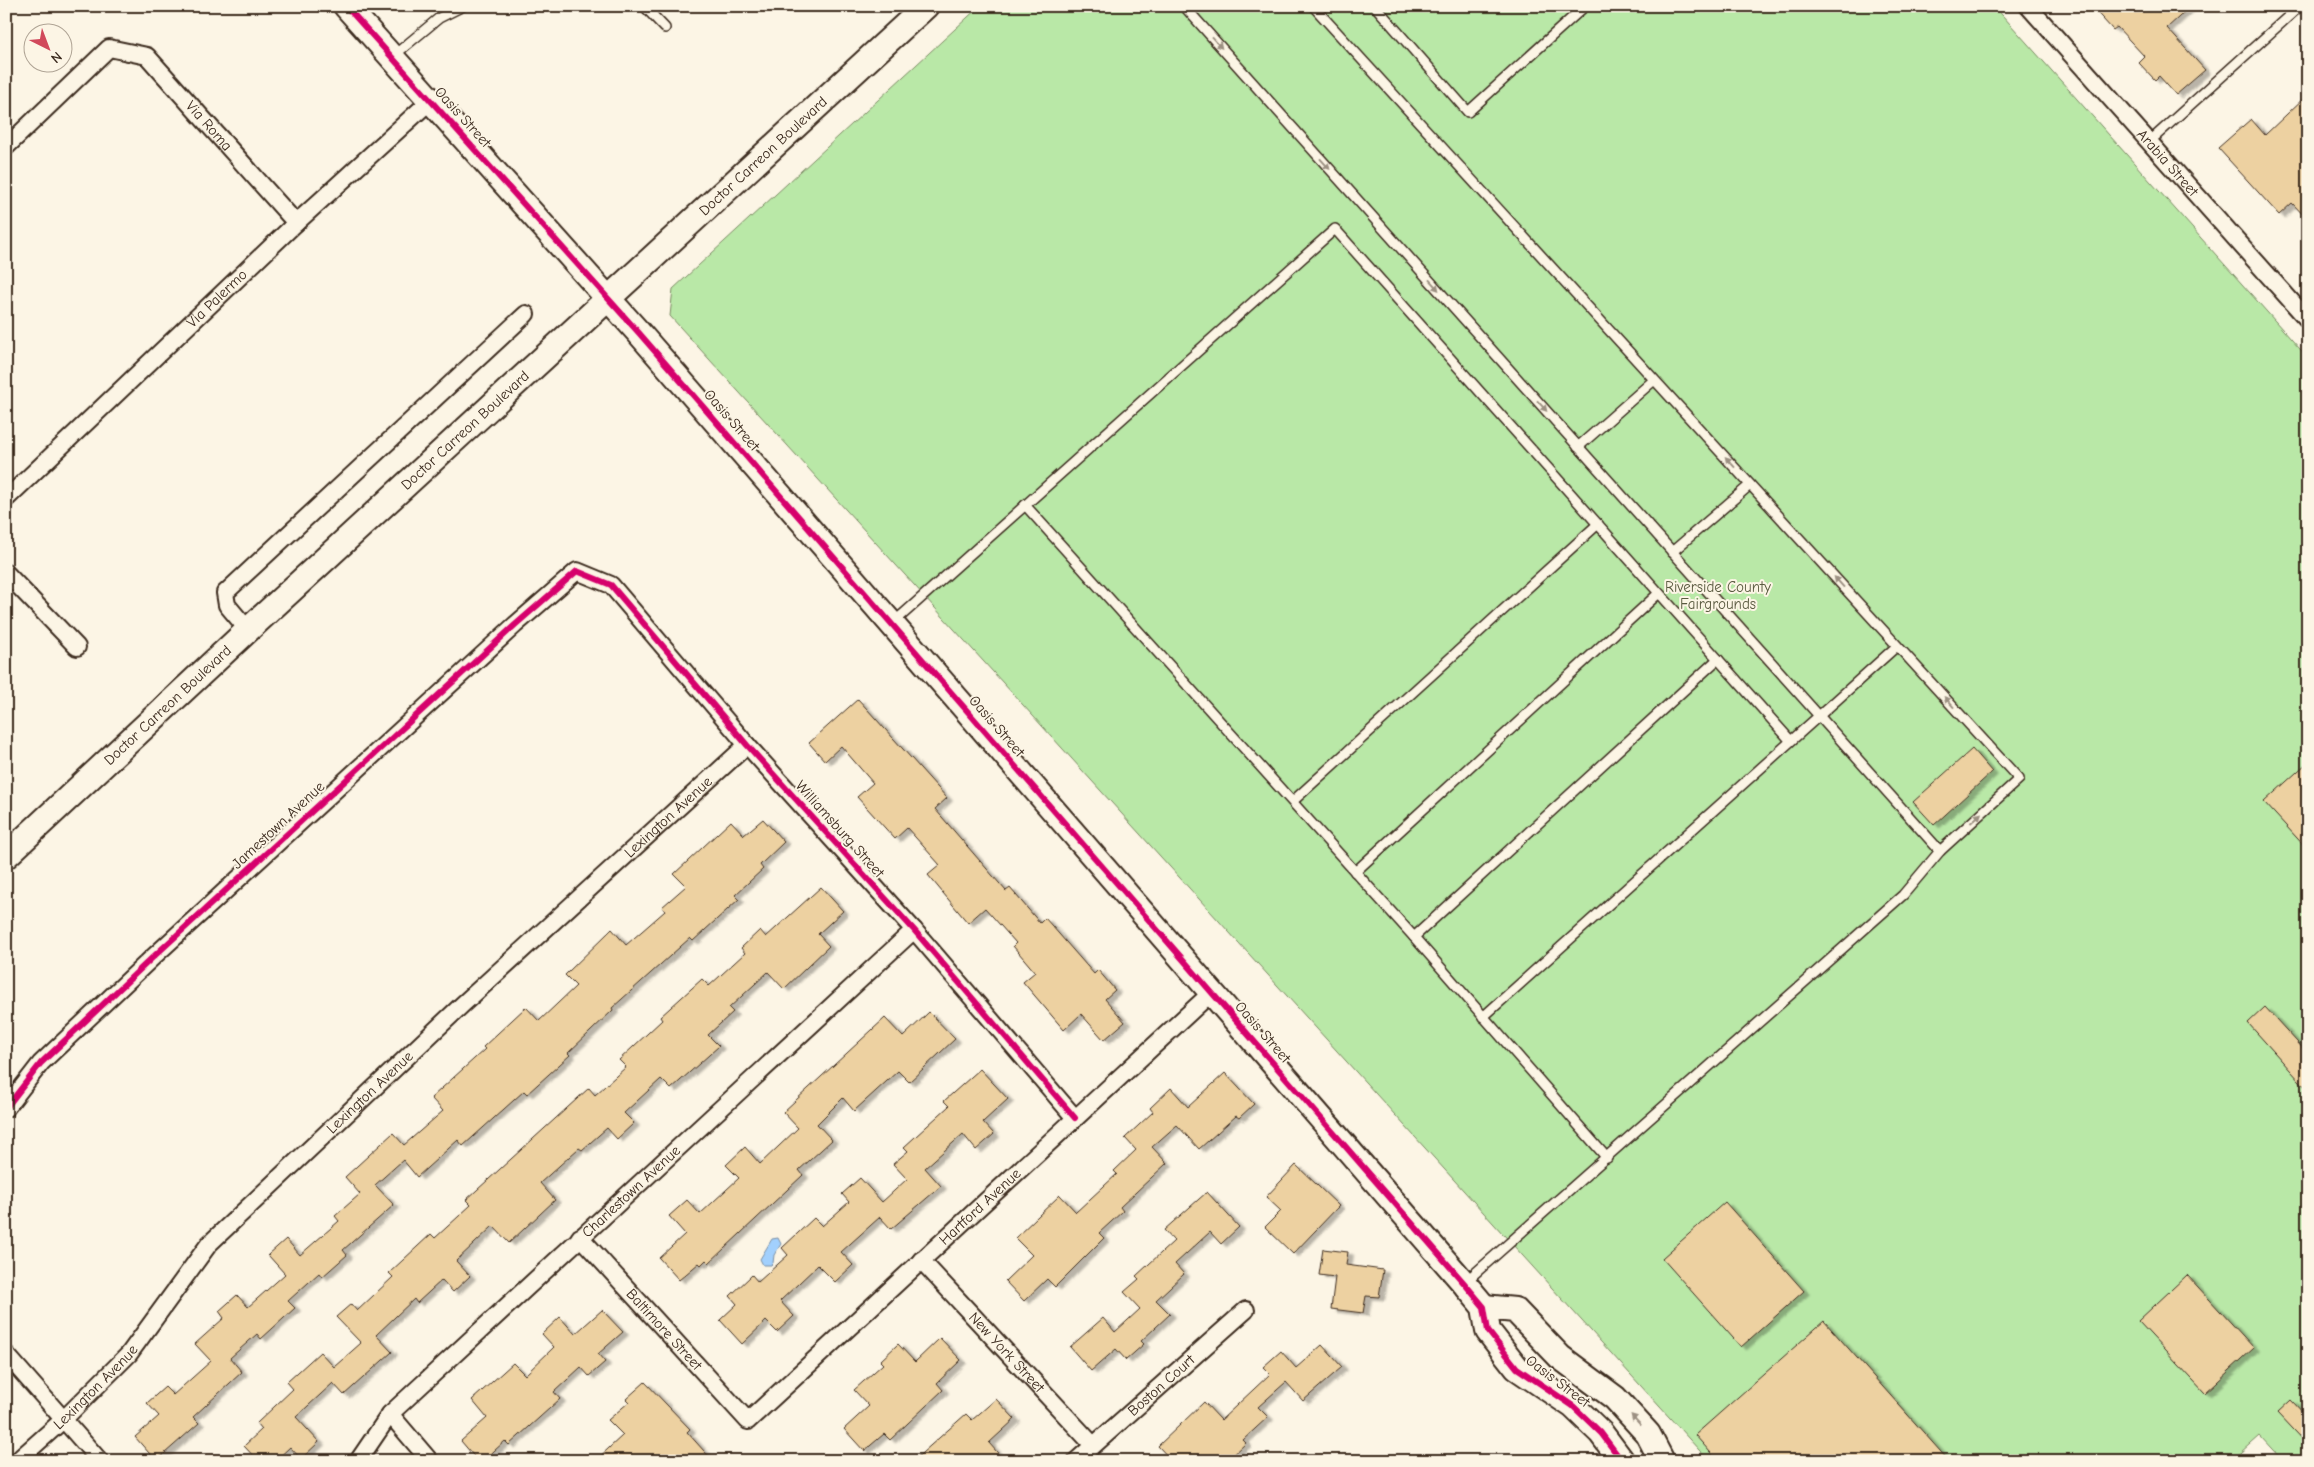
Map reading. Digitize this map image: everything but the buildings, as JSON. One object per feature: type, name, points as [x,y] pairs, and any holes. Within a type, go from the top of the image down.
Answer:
[{"type":"street","name":"Oasis Street","points":[[346,6],[609,299],[1464,1283],[1484,1307],[1488,1331],[1517,1368],[1573,1406],[1601,1433],[1622,1461]]},
{"type":"street","name":"Doctor Carreon Boulevard","points":[[6,856],[248,630],[926,6]]},
{"type":"street","name":"Arabia Street","points":[[2028,6],[2308,320]]},
{"type":"street","name":"Via Roma","points":[[6,147],[109,48],[147,56],[296,223]]},
{"type":"street","name":"Via Palermo","points":[[6,499],[296,223],[431,100]]},
{"type":"street","points":[[248,630],[227,605],[225,593],[526,314]]},
{"type":"street","name":"Williamsburg Street","points":[[577,571],[611,585],[747,745],[914,930],[1074,1118]]},
{"type":"street","name":"Jamestown Avenue","points":[[6,1108],[41,1063],[152,958],[515,625],[577,571]]},
{"type":"street","points":[[6,573],[77,648]]},
{"type":"street","name":"Lexington Avenue","points":[[17,1461],[64,1419],[129,1354],[209,1244],[463,1004],[747,745]]},
{"type":"street","name":"Charlestown Avenue","points":[[358,1461],[390,1414],[580,1236],[914,930]]},
{"type":"street","name":"Hartford Avenue","points":[[748,1421],[1212,992]]},
{"type":"street","name":"Baltimore Street","points":[[580,1236],[748,1421]]},
{"type":"street","name":"New York Street","points":[[921,1260],[1093,1445]]},
{"type":"street","name":"Oasis Street","points":[[1484,1307],[1515,1310],[1560,1357],[1615,1398],[1648,1434],[1662,1461]]},
{"type":"street","name":"Boston Court","points":[[1076,1461],[1246,1310]]},
{"type":"street","points":[[6,1354],[100,1461]]},
{"type":"street","points":[[390,1414],[430,1461]]},
{"type":"lane","points":[[392,57],[439,18],[463,6]]},
{"type":"lane","points":[[644,6],[665,28]]},
{"type":"lane","points":[[1184,6],[1940,851]]},
{"type":"lane","points":[[1313,6],[2019,780],[1940,851],[1903,895],[1464,1283]]},
{"type":"lane","points":[[1375,6],[1468,112],[1585,6]]},
{"type":"lane","points":[[2149,142],[2300,6]]},
{"type":"lane","points":[[892,624],[1335,229],[1790,740]]},
{"type":"lane","points":[[1578,447],[1654,380]]},
{"type":"lane","points":[[1672,552],[1750,485]]},
{"type":"lane","points":[[1025,505],[1293,801],[1607,1158]]},
{"type":"lane","points":[[1293,801],[1598,524]]},
{"type":"lane","points":[[1355,872],[1659,593]]},
{"type":"lane","points":[[1483,1017],[1897,646]]},
{"type":"lane","points":[[1414,937],[1718,659]]},
{"type":"green space","name":"Riverside County Fairgrounds","points":[[980,6],[1994,6],[2308,358],[2308,1461],[2283,1461],[2260,1436],[2232,1461],[1709,1461],[670,316],[673,289]]},
{"type":"water","points":[[778,1238],[781,1244],[774,1255],[773,1263],[771,1265],[763,1265],[760,1259],[772,1239]]},
{"type":"cycle path","points":[[346,6],[639,333],[1464,1283],[1484,1307],[1488,1331],[1517,1368],[1573,1406],[1601,1433],[1622,1461]]},
{"type":"cycle path","points":[[6,1108],[41,1063],[152,958],[515,625],[577,571],[611,585],[747,745],[914,930],[1075,1118]]}]
